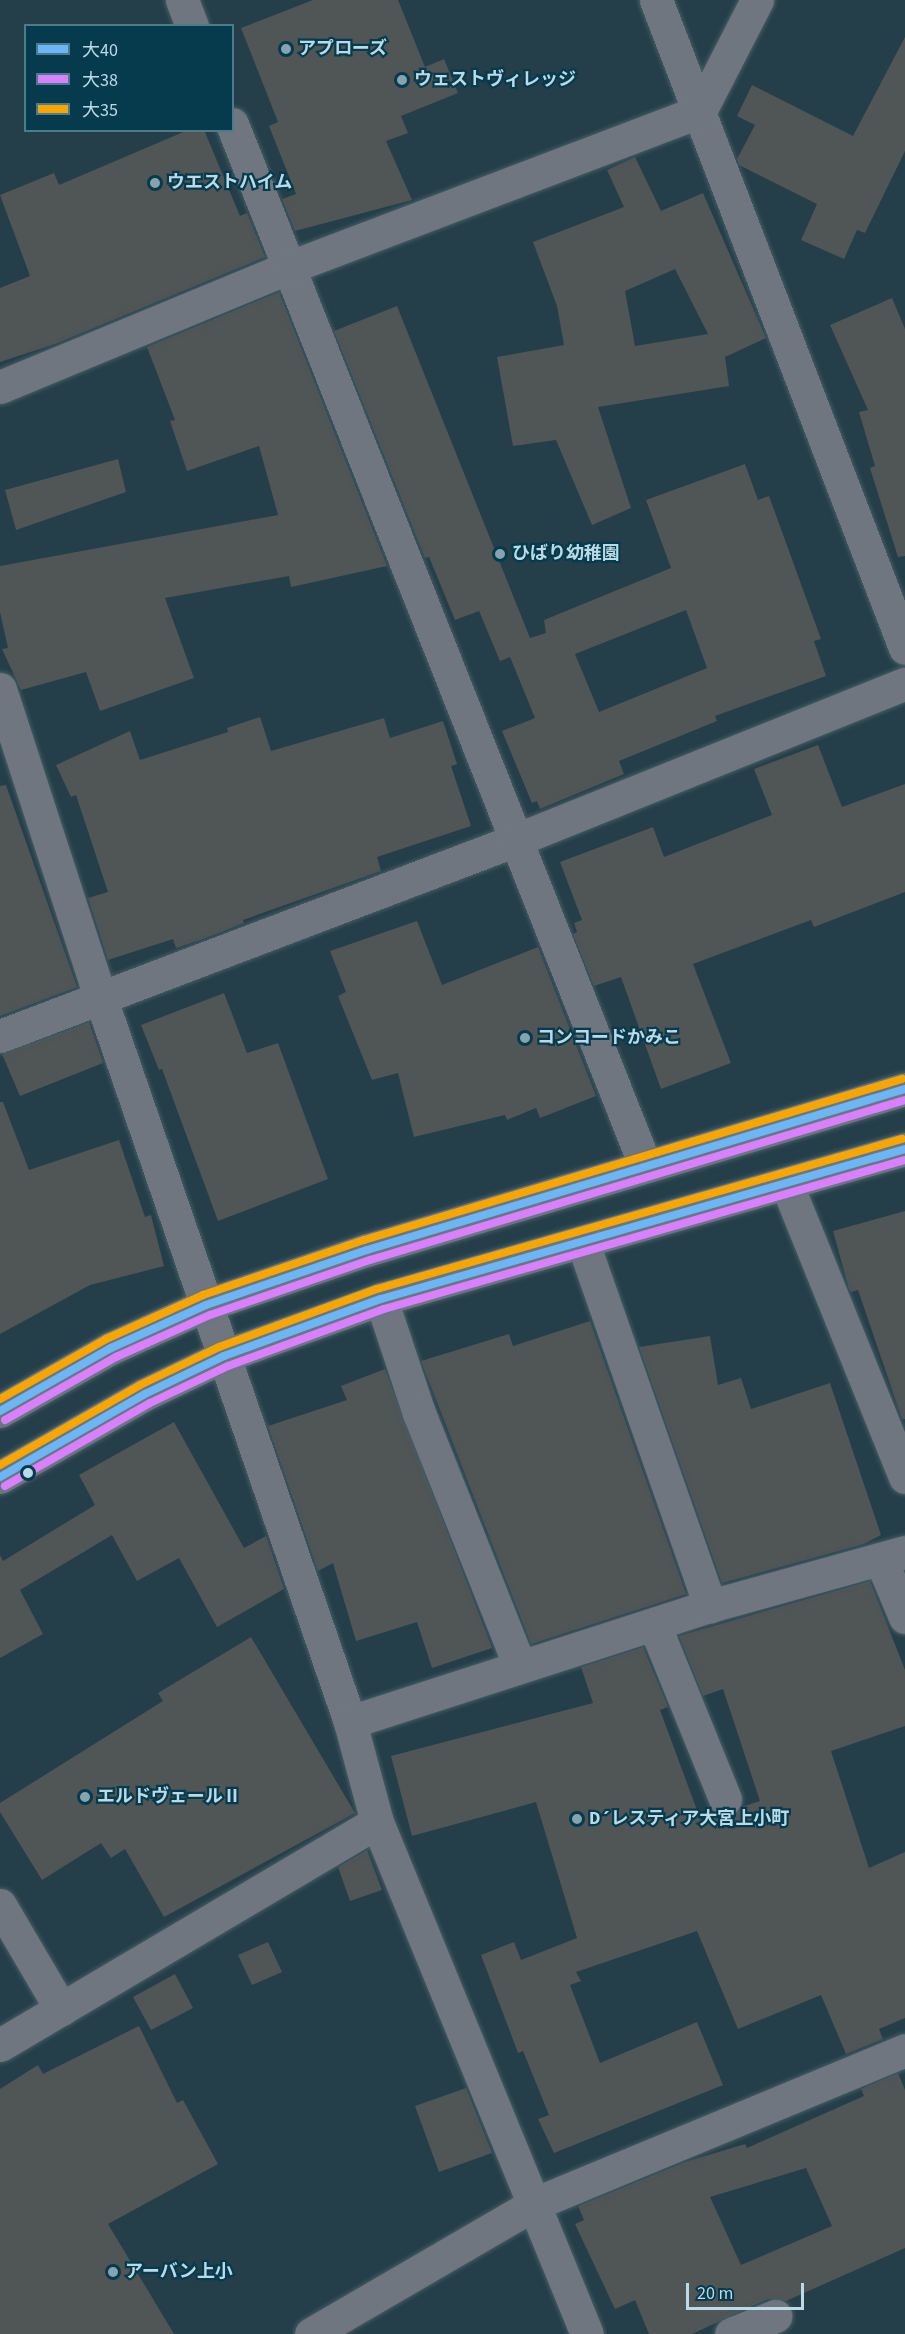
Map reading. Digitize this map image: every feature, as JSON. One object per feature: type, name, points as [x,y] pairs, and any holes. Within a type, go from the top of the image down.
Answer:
[{"type":"main road","points":[[0,1411],[111,1348],[206,1305],[367,1250],[905,1089]]},
{"type":"main road","points":[[0,1477],[145,1394],[224,1356],[381,1299],[787,1185],[905,1149]]},
{"type":"street","points":[[182,0],[191,24]]},
{"type":"street","points":[[656,0],[904,641]]},
{"type":"street","points":[[0,387],[290,267],[700,111],[757,0]]},
{"type":"street","points":[[234,129],[645,1165]]},
{"type":"street","points":[[0,1036],[100,996],[516,840],[905,684]]},
{"type":"street","points":[[0,689],[100,996],[350,1722],[377,1822],[587,2334]]},
{"type":"street","points":[[787,1185],[905,1477]]},
{"type":"street","points":[[583,1243],[710,1606]]},
{"type":"street","points":[[381,1299],[419,1413],[520,1667]]},
{"type":"street","points":[[350,1722],[710,1606],[893,1556],[905,1617]]},
{"type":"street","points":[[654,1624],[725,1799]]},
{"type":"street","points":[[0,2045],[377,1822]]},
{"type":"street","points":[[0,1905],[61,2009]]},
{"type":"street","points":[[311,2334],[534,2204],[905,2050]]},
{"type":"street","points":[[731,2334],[775,2316]]},
{"type":"building","points":[[313,0],[398,0],[425,67],[444,59],[458,93],[401,116],[408,133],[386,141],[412,200],[295,231],[282,199],[296,194],[269,126],[278,122],[241,28]]},
{"type":"building","points":[[905,37],[905,151],[865,233],[857,230],[844,259],[801,240],[817,204],[739,165],[737,159],[755,125],[737,116],[752,85],[853,136]]},
{"type":"building","points":[[183,132],[205,132],[240,216],[247,213],[265,257],[55,344],[0,362],[0,288],[30,276],[0,195],[54,173],[59,185]]},
{"type":"building","points":[[635,157],[661,211],[703,193],[766,338],[725,357],[729,386],[598,407],[631,508],[592,525],[556,440],[513,446],[497,357],[564,345],[557,306],[533,242],[624,207],[607,170]],"holes":[[[675,269],[708,334],[635,346],[625,291]]]},
{"type":"building","points":[[279,292],[387,566],[291,587],[289,576],[165,598],[194,678],[100,711],[86,672],[21,690],[2,649],[8,648],[0,612],[0,566],[278,515],[259,446],[187,471],[170,421],[175,420],[147,347]]},
{"type":"building","points":[[892,298],[905,329],[905,556],[898,557],[870,468],[875,466],[859,412],[868,410],[830,325]]},
{"type":"building","points":[[397,306],[530,638],[546,633],[544,620],[671,568],[646,500],[745,464],[758,500],[769,496],[821,639],[814,641],[826,676],[715,716],[717,721],[619,761],[624,774],[540,809],[537,801],[532,803],[502,731],[535,718],[510,657],[500,661],[479,611],[455,620],[429,557],[425,558],[334,331]],"holes":[[[686,610],[707,668],[599,712],[575,654]]]},
{"type":"building","points":[[118,459],[126,492],[16,530],[5,490]]},
{"type":"building","points":[[260,717],[271,751],[384,718],[390,738],[443,721],[457,764],[451,766],[471,826],[377,857],[381,871],[243,920],[244,923],[203,939],[176,948],[173,939],[108,960],[88,898],[108,892],[76,795],[71,797],[56,765],[130,731],[140,760],[228,732],[227,728]]},
{"type":"building","points":[[818,745],[842,807],[905,784],[905,892],[814,927],[811,920],[693,964],[731,1063],[661,1089],[621,977],[594,986],[573,934],[577,932],[574,923],[582,920],[560,862],[653,827],[664,857],[772,815],[754,769]]},
{"type":"building","points":[[6,785],[77,987],[0,1016],[0,786]]},
{"type":"building","points":[[417,921],[442,985],[538,947],[596,1096],[540,1118],[536,1108],[507,1120],[505,1115],[414,1137],[398,1073],[372,1080],[338,996],[346,992],[330,951]]},
{"type":"building","points":[[224,993],[247,1053],[278,1043],[328,1179],[218,1221],[162,1069],[159,1070],[141,1025]]},
{"type":"building","points":[[89,1022],[103,1063],[20,1096],[2,1054]]},
{"type":"building","points":[[0,1102],[3,1102],[29,1170],[119,1140],[145,1217],[151,1215],[164,1266],[90,1285],[0,1334]]},
{"type":"building","points":[[905,1211],[905,1419],[902,1419],[858,1290],[851,1292],[849,1289],[833,1231]]},
{"type":"building","points":[[590,1321],[686,1594],[531,1644],[421,1361],[509,1334],[513,1346]]},
{"type":"building","points":[[710,1336],[718,1385],[741,1378],[751,1409],[830,1383],[881,1535],[864,1544],[722,1583],[639,1347]]},
{"type":"building","points":[[385,1369],[492,1648],[432,1668],[417,1622],[356,1641],[333,1563],[318,1571],[268,1426],[347,1400],[341,1386]]},
{"type":"building","points":[[174,1422],[244,1548],[266,1536],[284,1589],[217,1627],[179,1558],[137,1581],[112,1535],[20,1590],[43,1634],[0,1658],[0,1555],[3,1561],[95,1505],[79,1475]]},
{"type":"building","points":[[870,1581],[905,1670],[905,1726],[831,1751],[869,1868],[905,1852],[905,2018],[879,2029],[883,2039],[846,2054],[821,1995],[738,2029],[697,1931],[576,1972],[581,1981],[570,1985],[600,2063],[697,2022],[723,2085],[554,2153],[538,2119],[549,2115],[523,2051],[518,2053],[481,1955],[514,1942],[521,1960],[577,1938],[536,1802],[412,1836],[391,1756],[593,1703],[581,1667],[643,1647],[668,1707],[660,1710],[701,1821],[717,1815],[731,1817],[741,1807],[760,1801],[723,1689],[703,1696],[679,1636]]},
{"type":"building","points":[[251,1637],[355,1813],[164,1917],[125,1849],[111,1858],[101,1843],[42,1880],[0,1812],[0,1803],[163,1701],[158,1693]]},
{"type":"building","points":[[367,1850],[382,1890],[350,1901],[338,1867]]},
{"type":"building","points":[[268,1942],[282,1972],[252,1985],[238,1955]]},
{"type":"building","points":[[175,1974],[193,2008],[151,2030],[133,1997]]},
{"type":"building","points":[[139,2026],[177,2103],[183,2100],[218,2164],[108,2224],[174,2334],[0,2334],[0,2089],[38,2065],[43,2074]]},
{"type":"building","points":[[898,2073],[905,2090],[905,2248],[786,2301],[768,2299],[692,2334],[649,2334],[635,2300],[615,2309],[575,2224],[584,2220],[578,2206],[685,2162],[745,2144],[747,2148],[864,2096],[861,2089]],"holes":[[[806,2168],[832,2226],[741,2265],[710,2197]]]},
{"type":"building","points":[[466,2088],[492,2153],[439,2172],[415,2106]]},
{"type":"transit line","name":"大35","points":[[0,1399],[106,1339],[203,1295],[364,1240],[902,1079]]},
{"type":"transit line","name":"大40","points":[[0,1411],[111,1348],[206,1305],[367,1250],[905,1089]]},
{"type":"transit line","name":"大38","points":[[5,1420],[116,1357],[210,1315],[370,1260],[905,1100]]},
{"type":"transit line","name":"大35","points":[[0,1465],[140,1385],[219,1347],[377,1289],[902,1139]]},
{"type":"transit line","name":"大40","points":[[0,1477],[145,1394],[224,1356],[381,1299],[905,1149]]},
{"type":"transit line","name":"大38","points":[[5,1486],[150,1403],[228,1366],[384,1309],[905,1160]]},
{"type":"place","name":"アプローズ","points":[[286,49]]},
{"type":"place","name":"ウェストヴィレッジ","points":[[402,80]]},
{"type":"place","name":"ウエストハイム","points":[[155,183]]},
{"type":"place","name":"ひばり幼稚園","points":[[500,554]]},
{"type":"place","name":"コンコードかみこ","points":[[525,1038]]},
{"type":"place","name":"エルドヴェールⅡ","points":[[85,1797]]},
{"type":"place","name":"D´レスティア大宮上小町","points":[[577,1819]]},
{"type":"place","name":"アーバン上小","points":[[113,2272]]}]
